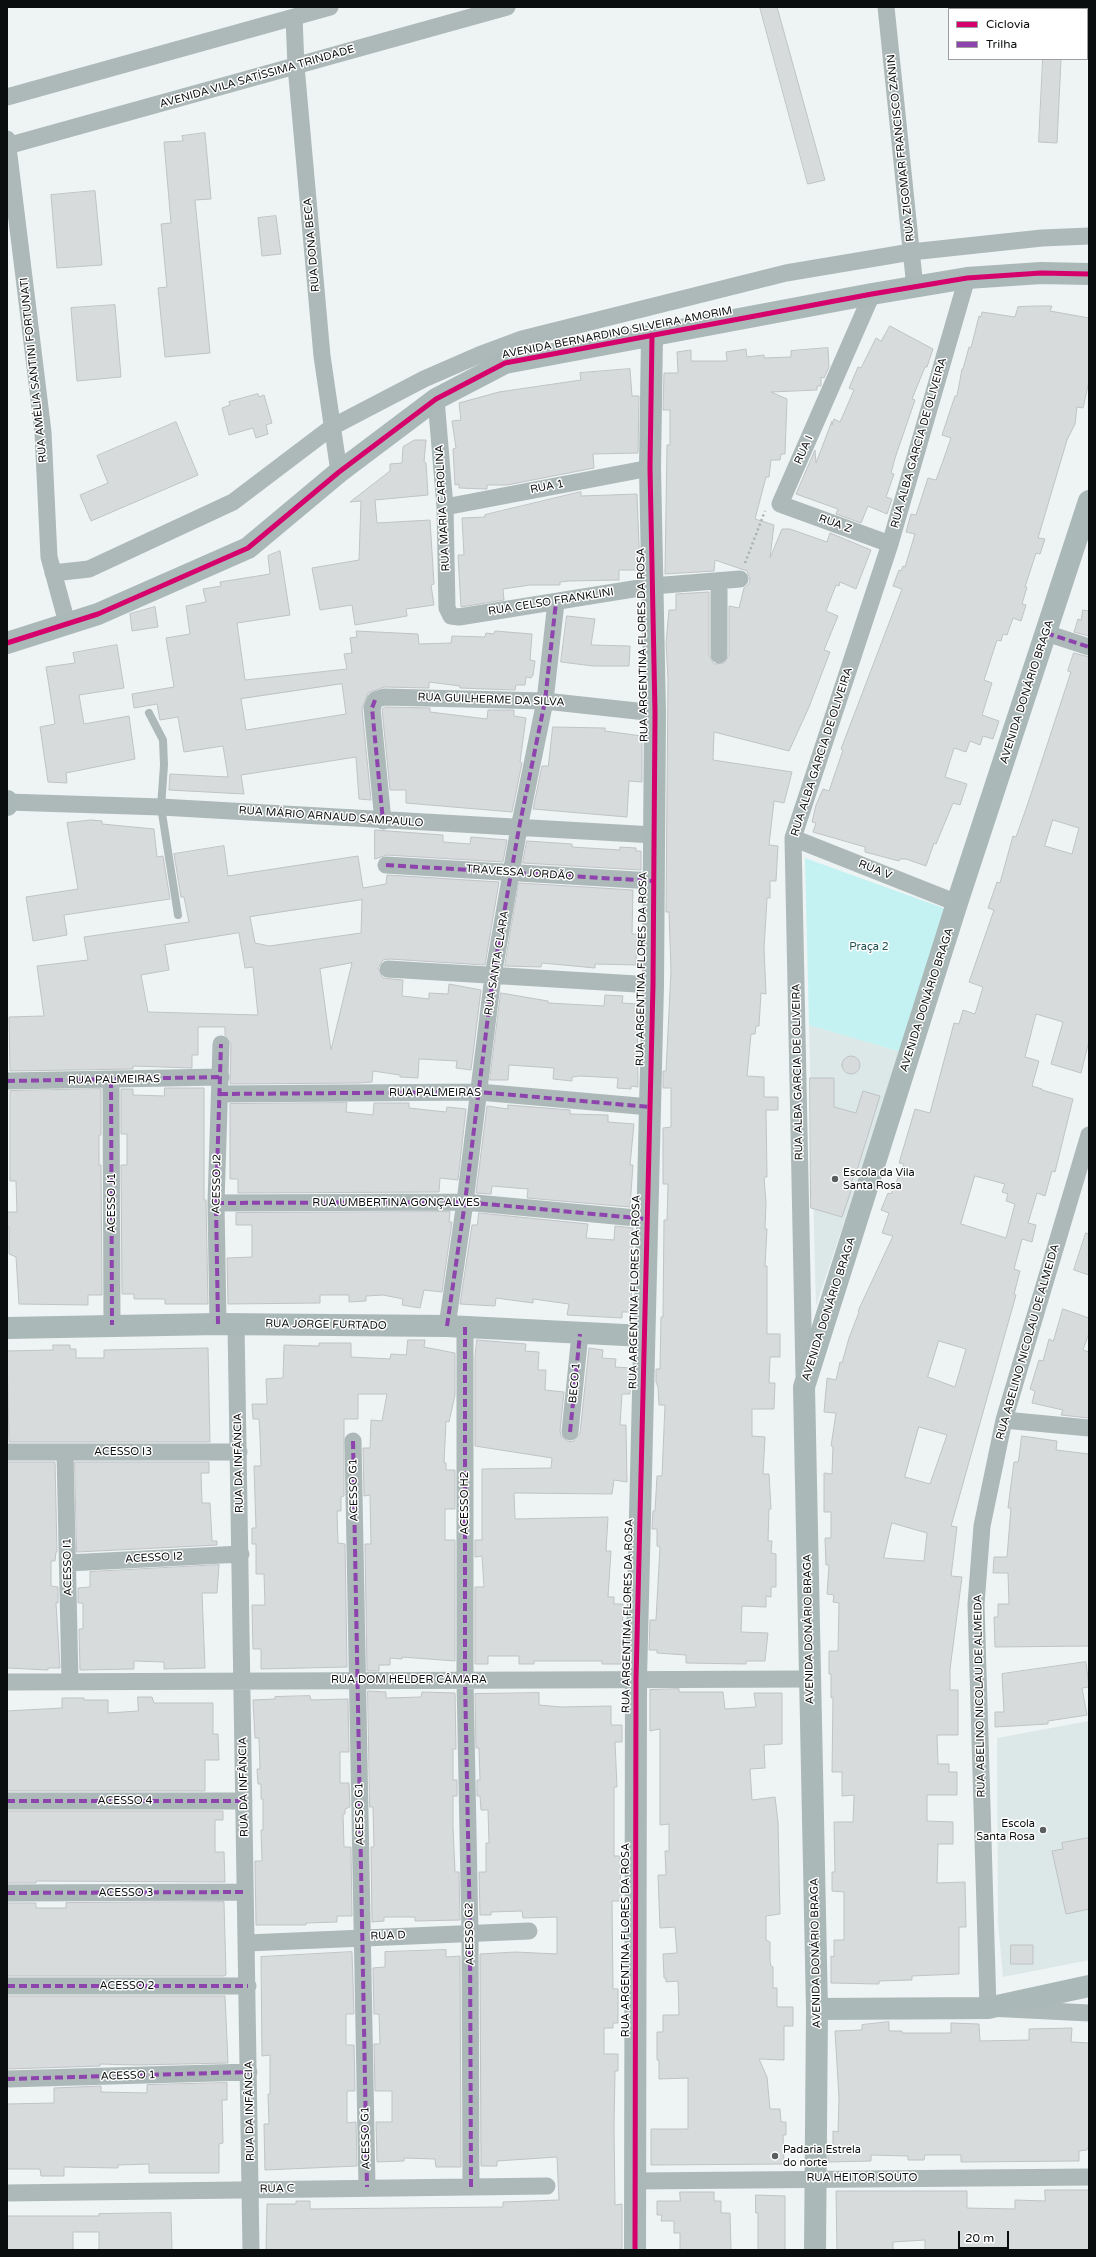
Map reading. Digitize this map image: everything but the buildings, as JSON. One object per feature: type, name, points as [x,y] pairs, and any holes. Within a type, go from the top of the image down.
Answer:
[{"type":"street","points":[[7,97],[330,7]]},
{"type":"street","name":"AVENIDA VILA SATÍSSIMA TRINDADE","points":[[7,144],[507,7]]},
{"type":"street","name":"RUA ZIGOMAR FRANCISCO ZANIN","points":[[886,7],[915,288]]},
{"type":"street","name":"RUA DONA BECA","points":[[294,17],[296,66],[322,356],[338,472]]},
{"type":"street","name":"RUA AMÉLIA SANTINI FORTUNATI","points":[[7,144],[43,432],[49,557],[67,623]]},
{"type":"street","points":[[54,573],[88,569],[232,502],[332,427],[424,379],[479,355],[522,339],[786,273],[911,252],[1042,238],[1089,236]]},
{"type":"street","name":"AVENIDA BERNARDINO SILVEIRA AMORIM","points":[[7,643],[98,614],[248,548],[338,472],[436,399],[505,363],[872,294],[915,288],[967,278],[1041,273],[1089,274]]},
{"type":"street","name":"RUA ALBA GARCIA DE OLIVEIRA","points":[[804,1387],[793,838],[890,544],[967,278]]},
{"type":"street","name":"RUA I","points":[[780,504],[872,294]]},
{"type":"street","name":"RUA ARGENTINA FLORES DA ROSA","points":[[635,2250],[636,1679],[653,985],[654,881],[655,713],[650,468],[652,335]]},
{"type":"street","name":"RUA MARIA CAROLINA","points":[[436,399],[445,507],[447,608],[451,616]]},
{"type":"street","name":"RUA 1","points":[[445,507],[650,468]]},
{"type":"street","name":"AVENIDA DONÁRIO BRAGA","points":[[816,2250],[817,2009],[804,1387],[957,903],[1089,501]]},
{"type":"street","name":"RUA Z","points":[[780,504],[890,544]]},
{"type":"street","points":[[652,586],[719,582],[740,579]]},
{"type":"street","points":[[719,582],[719,655]]},
{"type":"street","name":"RUA CELSO FRANKLINI","points":[[451,616],[459,617],[652,586]]},
{"type":"street","name":"RUA SANTA CLARA","points":[[456,1326],[465,1202],[493,976],[519,828],[545,701],[556,602]]},
{"type":"street","points":[[1046,633],[1089,647]]},
{"type":"street","name":"RUA GUILHERME DA SILVA","points":[[382,821],[372,708],[375,700],[384,697],[545,701],[655,713]]},
{"type":"street","name":"RUA MÁRIO ARNAUD SAMPAULO","points":[[7,801],[160,807],[382,821],[654,835]]},
{"type":"street","name":"RUA V","points":[[793,838],[957,903]]},
{"type":"street","name":"TRAVESSA JORDÃO","points":[[386,865],[654,881]]},
{"type":"street","points":[[388,969],[653,985]]},
{"type":"street","name":"ACESSO J2","points":[[222,1044],[216,1203],[227,1324]]},
{"type":"street","name":"RUA PALMEIRAS","points":[[7,1081],[221,1077]]},
{"type":"street","name":"ACESSO J1","points":[[111,1080],[112,1325]]},
{"type":"street","name":"RUA PALMEIRAS","points":[[220,1094],[478,1092],[650,1107]]},
{"type":"street","name":"RUA ABELINO NICOLAU DE ALMEIDA","points":[[988,2008],[976,1604],[982,1526],[1004,1420],[1089,1135]]},
{"type":"street","name":"RUA UMBERTINA GONÇALVES","points":[[216,1203],[465,1202],[647,1219]]},
{"type":"street","name":"RUA JORGE FURTADO","points":[[7,1328],[227,1324],[456,1326],[580,1334],[644,1336]]},
{"type":"street","name":"RUA DA INFÂNCIA","points":[[227,1324],[239,1452],[251,2250]]},
{"type":"street","name":"ACESSO H2","points":[[456,1326],[465,1680]]},
{"type":"street","name":"BECO 1","points":[[570,1432],[580,1334]]},
{"type":"street","points":[[1004,1420],[1089,1428]]},
{"type":"street","name":"ACESSO G1","points":[[353,1441],[367,2187]]},
{"type":"street","name":"ACESSO I3","points":[[7,1452],[239,1452]]},
{"type":"street","name":"ACESSO I1","points":[[65,1452],[70,1682]]},
{"type":"street","name":"ACESSO I2","points":[[68,1563],[241,1554]]},
{"type":"street","name":"RUA DOM HELDER CÂMARA","points":[[7,1682],[810,1679]]},
{"type":"street","name":"ACESSO G2","points":[[465,1680],[470,1934],[471,2187]]},
{"type":"street","name":"ACESSO 4","points":[[7,1801],[244,1801]]},
{"type":"street","name":"ACESSO 3","points":[[7,1894],[245,1892]]},
{"type":"street","name":"RUA D","points":[[247,1942],[528,1931]]},
{"type":"street","name":"ACESSO 2","points":[[7,1986],[248,1986]]},
{"type":"street","points":[[988,2008],[1089,1986]]},
{"type":"street","points":[[817,2009],[988,2008],[1089,2012]]},
{"type":"street","name":"ACESSO 1","points":[[7,2079],[249,2072]]},
{"type":"street","name":"RUA HEITOR SOUTO","points":[[636,2181],[816,2178],[1089,2177]]},
{"type":"street","name":"RUA C","points":[[7,2193],[367,2187],[547,2186]]},
{"type":"lane","points":[[149,713],[163,740],[164,765],[160,807],[178,915]]},
{"type":"path","points":[[740,579],[766,509],[780,504]]},
{"type":"shaded area","name":"Escola da Vila Santa Rosa","points":[[809,1025],[901,1052],[816,1306]]},
{"type":"shaded area","name":"Escola Santa Rosa","points":[[1089,1721],[1089,1960],[1003,1977],[998,1922],[997,1738]]},
{"type":"green space","name":"Praça 2","points":[[805,858],[946,909],[901,1052],[809,1025]]},
{"type":"marked path","points":[[447,1326],[465,1202],[493,976],[519,828],[545,701],[556,602]]},
{"type":"marked path","points":[[1046,633],[1089,647]]},
{"type":"marked path","points":[[375,700],[372,708],[383,821]]},
{"type":"marked path","points":[[386,865],[653,881]]},
{"type":"marked path","points":[[218,1324],[216,1203],[221,1044]]},
{"type":"marked path","points":[[7,1081],[221,1077]]},
{"type":"marked path","points":[[111,1080],[112,1325]]},
{"type":"marked path","points":[[220,1094],[479,1092],[650,1107]]},
{"type":"marked path","points":[[216,1203],[465,1202],[647,1219]]},
{"type":"marked path","points":[[465,1327],[465,1680],[470,1934],[471,2187]]},
{"type":"marked path","points":[[570,1432],[580,1334]]},
{"type":"marked path","points":[[353,1441],[367,2187]]},
{"type":"marked path","points":[[7,1801],[244,1801]]},
{"type":"marked path","points":[[7,1893],[245,1892]]},
{"type":"marked path","points":[[7,1986],[248,1986]]},
{"type":"marked path","points":[[7,2079],[249,2072]]},
{"type":"cycle path","points":[[7,643],[98,614],[248,548],[339,472],[436,399],[505,363],[872,294],[967,278],[1041,273],[1089,274]]},
{"type":"cycle path","points":[[635,2250],[636,1679],[653,985],[655,713],[650,468],[652,335]]},
{"type":"place","name":"Escola da Vila Santa Rosa","points":[[835,1179]]},
{"type":"place","name":"Escola Santa Rosa","points":[[1043,1830]]},
{"type":"place","name":"Padaria Estrela do norte","points":[[775,2156]]}]
